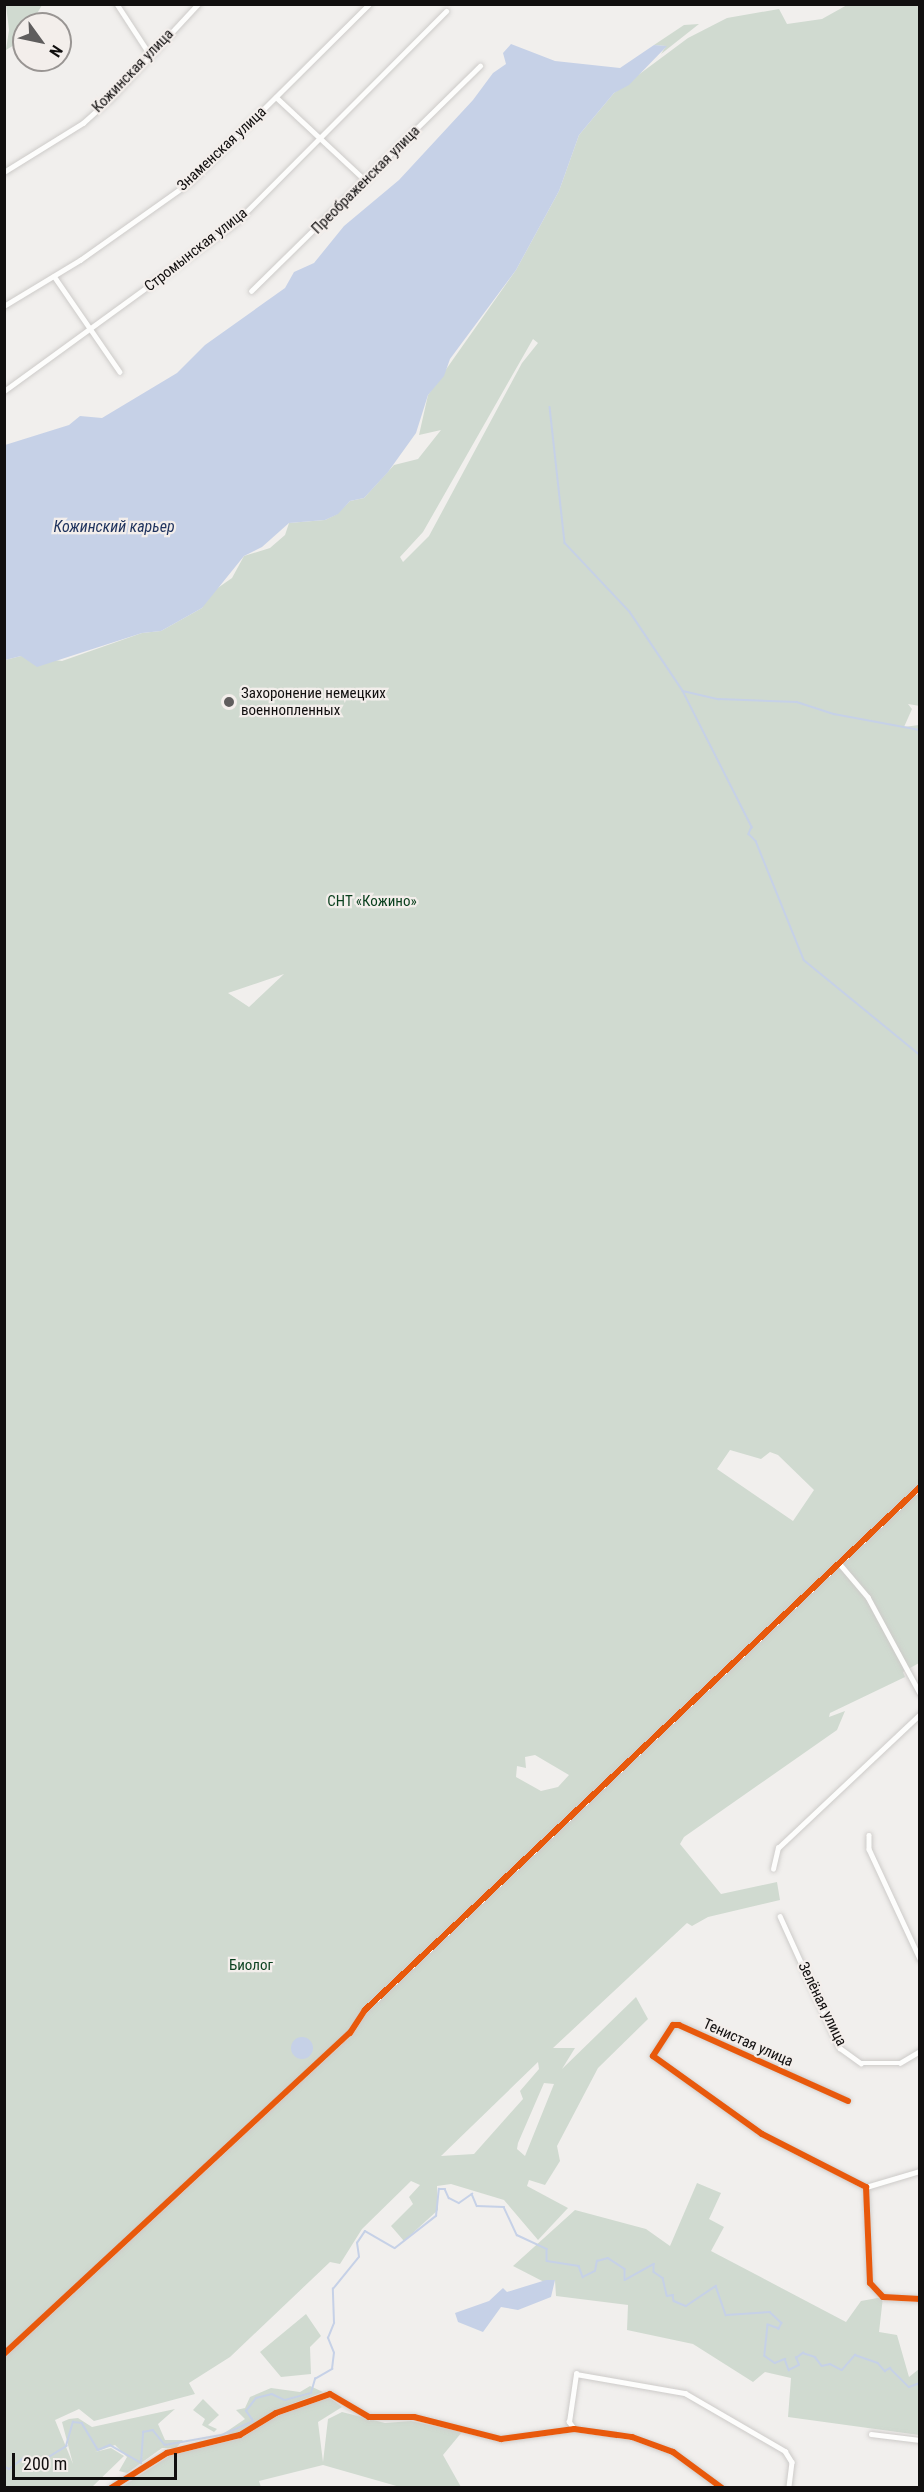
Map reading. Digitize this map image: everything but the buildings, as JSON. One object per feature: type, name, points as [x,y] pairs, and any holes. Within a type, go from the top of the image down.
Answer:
[{"type":"street","points":[[117,4],[149,53]]},
{"type":"street","name":"Кожинская улица","points":[[4,172],[83,123],[198,4]]},
{"type":"street","name":"Знаменская улица","points":[[4,306],[54,276],[190,182],[369,4]]},
{"type":"street","name":"Стромынская улица","points":[[4,391],[235,223],[446,11]]},
{"type":"street","name":"Преображенская улица","points":[[250,291],[480,66]]},
{"type":"street","points":[[276,97],[365,180]]},
{"type":"street","points":[[54,276],[120,372]]},
{"type":"street","points":[[4,2354],[350,2033],[365,2010],[920,1487]]},
{"type":"street","points":[[839,1563],[867,1597],[920,1693]]},
{"type":"street","points":[[773,1869],[778,1848],[920,1714]]},
{"type":"street","points":[[869,1835],[869,1849],[920,1959]]},
{"type":"street","name":"Зелёная улица","points":[[780,1916],[840,2048],[861,2063],[900,2062],[920,2051]]},
{"type":"street","name":"Тенистая улица","points":[[848,2101],[679,2025],[673,2025],[653,2056],[762,2134],[866,2187]]},
{"type":"street","points":[[920,2171],[866,2187],[870,2283],[883,2297],[920,2298]]},
{"type":"street","points":[[574,2429],[569,2422],[576,2374],[685,2393],[785,2451],[792,2462],[789,2487]]},
{"type":"street","points":[[111,2487],[167,2453],[240,2435],[276,2413],[330,2394],[369,2417],[414,2417],[501,2439],[574,2429],[593,2434],[632,2437],[673,2452],[722,2487]]},
{"type":"street","points":[[871,2434],[920,2440]]},
{"type":"green space","points":[[6,5],[42,5],[38,12],[12,12],[12,46],[6,50],[9,30]]},
{"type":"green space","points":[[847,5],[919,5],[920,706],[908,704],[912,709],[904,727],[919,725],[919,1663],[903,1672],[905,1677],[830,1713],[829,1717],[845,1711],[837,1730],[684,1837],[680,1844],[721,1894],[777,1882],[780,1900],[708,1917],[692,1926],[687,1923],[553,2048],[575,2048],[562,2069],[636,1997],[648,2019],[598,2068],[557,2146],[560,2161],[545,2185],[529,2180],[527,2186],[568,2208],[538,2240],[504,2200],[451,2184],[437,2186],[438,2210],[404,2241],[391,2226],[413,2204],[409,2197],[420,2185],[411,2181],[362,2229],[340,2264],[330,2262],[230,2357],[189,2383],[195,2394],[94,2421],[79,2409],[55,2420],[73,2464],[62,2422],[69,2419],[78,2418],[92,2427],[175,2409],[158,2424],[165,2440],[183,2440],[176,2448],[162,2448],[127,2473],[119,2471],[127,2457],[115,2445],[95,2452],[111,2448],[124,2456],[92,2487],[5,2487],[5,660],[21,656],[62,661],[142,633],[161,631],[202,608],[209,594],[232,578],[244,556],[270,548],[285,535],[289,523],[325,520],[337,514],[350,501],[364,498],[394,465],[418,459],[441,430],[419,435],[428,395],[516,270],[559,191],[579,135],[614,93],[688,38],[727,18],[779,9],[787,24],[822,19]],"holes":[[[533,339],[538,343],[522,363],[429,536],[403,562],[400,557],[423,532]],[[284,974],[249,1007],[228,993]],[[730,1450],[761,1459],[770,1452],[778,1455],[814,1490],[793,1521],[717,1469]],[[535,1755],[569,1775],[558,1787],[541,1791],[516,1777],[517,1766],[526,1768],[525,1757]],[[538,2062],[539,2069],[520,2091],[523,2099],[474,2154],[441,2156]],[[544,2083],[554,2084],[525,2156],[517,2149]]]},
{"type":"green space","points":[[699,24],[661,54],[666,46],[654,45],[684,25]]},
{"type":"green space","points":[[697,2183],[721,2193],[709,2219],[724,2227],[711,2251],[846,2322],[861,2301],[883,2297],[879,2332],[897,2335],[909,2377],[919,2369],[919,2435],[788,2417],[791,2378],[765,2372],[753,2382],[693,2344],[627,2330],[628,2305],[556,2296],[555,2280],[548,2284],[513,2266],[575,2210],[646,2229],[670,2246]]},
{"type":"green space","points":[[306,2314],[321,2336],[310,2347],[311,2374],[281,2377],[260,2352]]},
{"type":"green space","points":[[310,2386],[323,2392],[281,2408],[237,2434],[223,2434],[245,2419],[236,2410],[245,2408],[250,2397],[271,2388],[300,2392]]},
{"type":"green space","points":[[330,2398],[342,2407],[318,2422],[323,2462],[328,2419],[342,2412],[385,2423],[411,2421],[462,2432],[443,2455],[461,2487],[400,2487],[323,2465],[259,2481],[261,2487],[120,2488],[171,2455],[239,2439],[285,2410]]},
{"type":"green space","points":[[203,2399],[219,2415],[208,2425],[217,2429],[214,2432],[202,2425],[205,2419],[193,2410]]},
{"type":"water","name":"Кожинский карьер","points":[[511,44],[555,61],[620,68],[654,45],[667,46],[629,85],[614,93],[579,135],[559,191],[516,270],[450,359],[444,376],[428,395],[416,433],[388,472],[364,498],[350,501],[338,514],[325,520],[289,523],[262,547],[244,556],[202,608],[161,631],[142,633],[37,667],[21,656],[5,660],[5,445],[69,425],[80,416],[102,418],[177,373],[205,345],[285,288],[294,272],[314,263],[344,226],[399,180],[473,100],[493,73],[506,64],[503,53]]},
{"type":"water","points":[[302,2037],[310,2040],[313,2048],[310,2056],[302,2059],[294,2056],[291,2048],[294,2040]]},
{"type":"water","points":[[546,2280],[555,2280],[551,2297],[518,2310],[501,2307],[483,2332],[458,2322],[455,2313],[489,2301],[503,2288],[507,2292]]},
{"type":"waterway","points":[[550,407],[565,543],[630,612],[683,691],[752,827],[749,834],[756,841],[804,960],[920,1055]]},
{"type":"waterway","points":[[683,691],[719,699],[797,702],[834,714],[920,730]]},
{"type":"waterway","points":[[4,2466],[9,2469],[25,2457],[36,2465],[66,2446],[73,2422],[82,2423],[98,2450],[110,2445],[141,2463],[143,2432],[153,2430],[165,2445],[222,2435],[253,2421],[246,2411],[256,2398],[272,2394],[285,2400],[311,2393],[315,2379],[332,2369],[334,2353],[328,2338],[334,2323],[333,2289],[359,2257],[357,2243],[365,2231],[395,2248],[436,2216],[439,2189],[445,2189],[449,2198],[459,2203],[472,2194],[477,2206],[504,2207],[517,2235],[547,2249],[547,2261],[579,2266],[583,2277],[595,2271],[597,2261],[608,2258],[625,2269],[625,2280],[654,2264],[654,2272],[663,2278],[667,2296],[673,2295],[674,2301],[686,2306],[716,2286],[726,2315],[770,2312],[782,2323],[779,2329],[768,2325],[765,2356],[775,2363],[785,2359],[789,2370],[799,2365],[796,2358],[803,2353],[815,2357],[822,2366],[830,2364],[842,2370],[855,2355],[878,2363],[885,2371],[890,2368],[909,2387],[920,2383]]},
{"type":"waterway","points":[[4,2430],[4,2442]]},
{"type":"cycle path","points":[[4,2354],[350,2033],[365,2010],[920,1487]]},
{"type":"cycle path","points":[[848,2101],[679,2025],[673,2025],[653,2056],[762,2134],[866,2187],[870,2283],[883,2297],[920,2299]]},
{"type":"cycle path","points":[[111,2488],[167,2453],[240,2435],[276,2413],[330,2394],[369,2417],[414,2417],[501,2439],[574,2429],[632,2437],[673,2452],[722,2488]]},
{"type":"place","name":"Захоронение немецких военнопленных","points":[[229,702]]},
{"type":"park label","name":"СНТ «Кожино»","points":[[372,902]]},
{"type":"park label","name":"Биолог","points":[[251,1966]]}]
